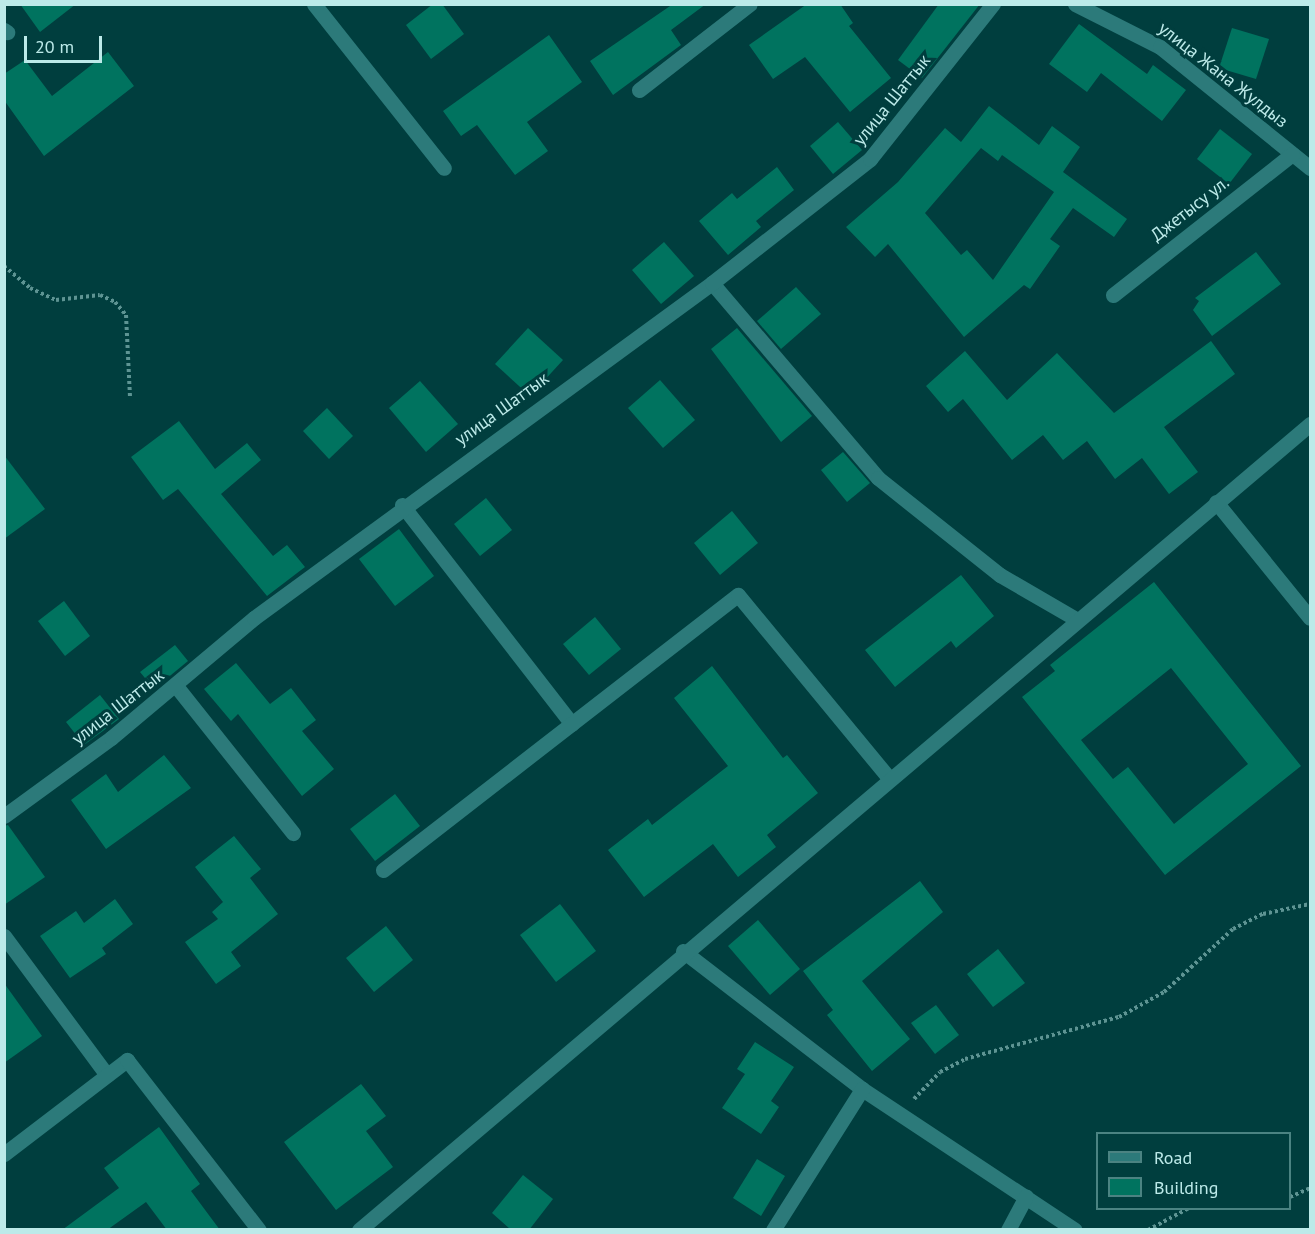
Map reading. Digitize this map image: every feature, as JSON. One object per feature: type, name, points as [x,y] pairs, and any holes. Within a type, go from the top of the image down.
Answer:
[{"type":"street","points":[[314,4],[444,168]]},
{"type":"street","points":[[639,90],[750,4]]},
{"type":"street","name":"улица Шаттык","points":[[4,816],[176,686],[254,618],[402,505],[712,283],[870,159],[993,4]]},
{"type":"street","name":"улица Жана Жулдыз","points":[[1075,4],[1160,47],[1311,168]]},
{"type":"street","name":"Джетысу ул.","points":[[1113,295],[1292,154]]},
{"type":"street","points":[[712,283],[879,478],[1000,575],[1076,619]]},
{"type":"street","points":[[359,1230],[888,777],[1311,424]]},
{"type":"street","points":[[1216,502],[1311,618]]},
{"type":"street","points":[[402,505],[572,724]]},
{"type":"street","points":[[382,870],[738,595],[888,777]]},
{"type":"street","points":[[176,686],[293,833]]},
{"type":"street","points":[[4,936],[107,1075]]},
{"type":"street","points":[[683,951],[862,1089],[1074,1230]]},
{"type":"street","points":[[4,1154],[127,1059],[259,1230]]},
{"type":"street","points":[[773,1230],[862,1089]]},
{"type":"street","points":[[1008,1230],[1026,1196]]},
{"type":"path","points":[[4,266],[30,288],[56,300],[100,295],[115,302],[126,315],[130,397]]},
{"type":"path","points":[[899,1113],[940,1072],[965,1059],[1119,1017],[1164,992],[1233,929],[1263,914],[1311,904]]},
{"type":"path","points":[[1291,1197],[1311,1188]]},
{"type":"path","points":[[1148,1230],[1187,1210]]},
{"type":"building","points":[[20,4],[76,4],[40,32]]},
{"type":"building","points":[[433,4],[442,4],[464,34],[431,59],[406,25]]},
{"type":"building","points":[[673,4],[706,4],[671,30],[681,45],[613,95],[590,61]]},
{"type":"building","points":[[807,4],[840,4],[853,23],[849,26],[891,78],[850,112],[805,57],[773,79],[749,45]]},
{"type":"building","points":[[939,4],[980,4],[922,78],[898,60]]},
{"type":"building","points":[[1079,24],[1147,74],[1153,65],[1186,90],[1162,121],[1101,73],[1087,92],[1049,64]]},
{"type":"building","points":[[1232,28],[1269,39],[1256,79],[1219,68]]},
{"type":"building","points":[[549,35],[582,82],[527,122],[548,151],[515,175],[477,125],[461,136],[443,111]]},
{"type":"building","points":[[108,52],[134,86],[44,156],[4,100],[4,74],[25,60],[52,96]]},
{"type":"building","points":[[989,106],[1039,145],[1052,126],[1080,147],[1063,172],[1127,219],[1114,237],[1073,208],[1050,239],[1060,246],[1030,289],[1024,285],[964,337],[888,244],[875,257],[846,227],[898,182],[945,128],[961,142]],"holes":[[[981,148],[998,161],[1002,155],[1054,192],[993,280],[967,250],[961,255],[925,213]]]},
{"type":"building","points":[[838,122],[862,150],[833,174],[810,146]]},
{"type":"building","points":[[1220,129],[1252,154],[1229,184],[1197,159]]},
{"type":"building","points":[[777,167],[794,190],[756,221],[761,227],[728,255],[699,221],[732,193],[737,199]]},
{"type":"building","points":[[664,242],[694,276],[661,304],[632,270]]},
{"type":"building","points":[[1256,252],[1281,284],[1212,336],[1193,310],[1199,301],[1195,298]]},
{"type":"building","points":[[796,287],[821,314],[781,349],[757,321]]},
{"type":"building","points":[[528,328],[563,360],[530,396],[495,364]]},
{"type":"building","points":[[737,328],[812,416],[781,442],[711,349]]},
{"type":"building","points":[[1211,341],[1235,374],[1164,427],[1198,472],[1169,494],[1142,458],[1115,479],[1087,441],[1063,460],[1043,435],[1012,460],[963,399],[948,412],[926,386],[965,351],[1007,400],[1057,353],[1114,413]]},
{"type":"building","points":[[660,380],[695,420],[663,448],[628,408]]},
{"type":"building","points":[[420,381],[458,424],[426,452],[389,408]]},
{"type":"building","points":[[327,408],[353,436],[329,459],[303,431]]},
{"type":"building","points":[[179,421],[215,469],[247,443],[261,460],[221,494],[273,556],[287,545],[305,567],[267,596],[178,489],[163,500],[131,457]]},
{"type":"building","points":[[843,452],[870,483],[847,502],[821,470]]},
{"type":"building","points":[[4,455],[45,509],[4,539]]},
{"type":"building","points":[[486,498],[512,530],[480,556],[454,524]]},
{"type":"building","points":[[732,511],[758,543],[720,575],[694,543]]},
{"type":"building","points":[[399,529],[434,576],[395,606],[359,559]]},
{"type":"building","points":[[961,575],[994,616],[956,648],[951,641],[895,687],[865,650]]},
{"type":"building","points":[[1154,582],[1301,766],[1165,875],[1022,697],[1055,671],[1050,665]],"holes":[[[1171,668],[1248,764],[1174,824],[1128,767],[1113,779],[1081,740]]]},
{"type":"building","points":[[64,601],[90,636],[65,656],[38,621]]},
{"type":"building","points":[[595,617],[621,649],[589,675],[563,644]]},
{"type":"building","points":[[175,645],[188,661],[154,689],[140,672]]},
{"type":"building","points":[[236,663],[270,704],[291,688],[316,720],[302,731],[334,769],[302,796],[238,714],[231,721],[204,689]]},
{"type":"building","points":[[712,666],[783,758],[787,755],[818,793],[767,835],[776,847],[738,877],[713,844],[644,897],[608,850],[648,819],[652,825],[728,766],[674,698]]},
{"type":"building","points":[[100,695],[119,719],[84,745],[66,722]]},
{"type":"building","points":[[164,755],[191,788],[106,849],[71,800],[106,774],[118,792]]},
{"type":"building","points":[[395,794],[420,826],[375,861],[350,829]]},
{"type":"building","points":[[8,825],[45,877],[4,905],[4,826]]},
{"type":"building","points":[[234,836],[261,869],[250,878],[278,914],[231,952],[241,966],[216,984],[185,942],[218,919],[212,912],[223,902],[195,867]]},
{"type":"building","points":[[920,881],[943,912],[862,981],[910,1039],[872,1071],[827,1015],[833,1010],[803,971]]},
{"type":"building","points":[[115,899],[133,924],[102,948],[106,954],[70,978],[40,936],[76,911],[84,923]]},
{"type":"building","points":[[560,904],[596,951],[556,982],[520,935]]},
{"type":"building","points":[[758,920],[800,969],[770,995],[728,946]]},
{"type":"building","points":[[386,926],[413,960],[374,992],[346,958]]},
{"type":"building","points":[[998,949],[1025,983],[993,1007],[967,974]]},
{"type":"building","points":[[4,983],[42,1036],[4,1063]]},
{"type":"building","points":[[936,1005],[959,1035],[935,1054],[911,1023]]},
{"type":"building","points":[[755,1042],[794,1067],[771,1101],[779,1107],[761,1134],[722,1108],[745,1074],[737,1069]]},
{"type":"building","points":[[361,1084],[386,1116],[366,1131],[393,1167],[336,1210],[284,1142]]},
{"type":"building","points":[[159,1127],[200,1184],[191,1191],[220,1230],[167,1230],[146,1202],[107,1230],[62,1230],[119,1188],[104,1168]]},
{"type":"building","points":[[757,1159],[785,1176],[761,1216],[733,1198]]},
{"type":"building","points":[[523,1175],[553,1199],[529,1230],[511,1230],[492,1213]]}]
